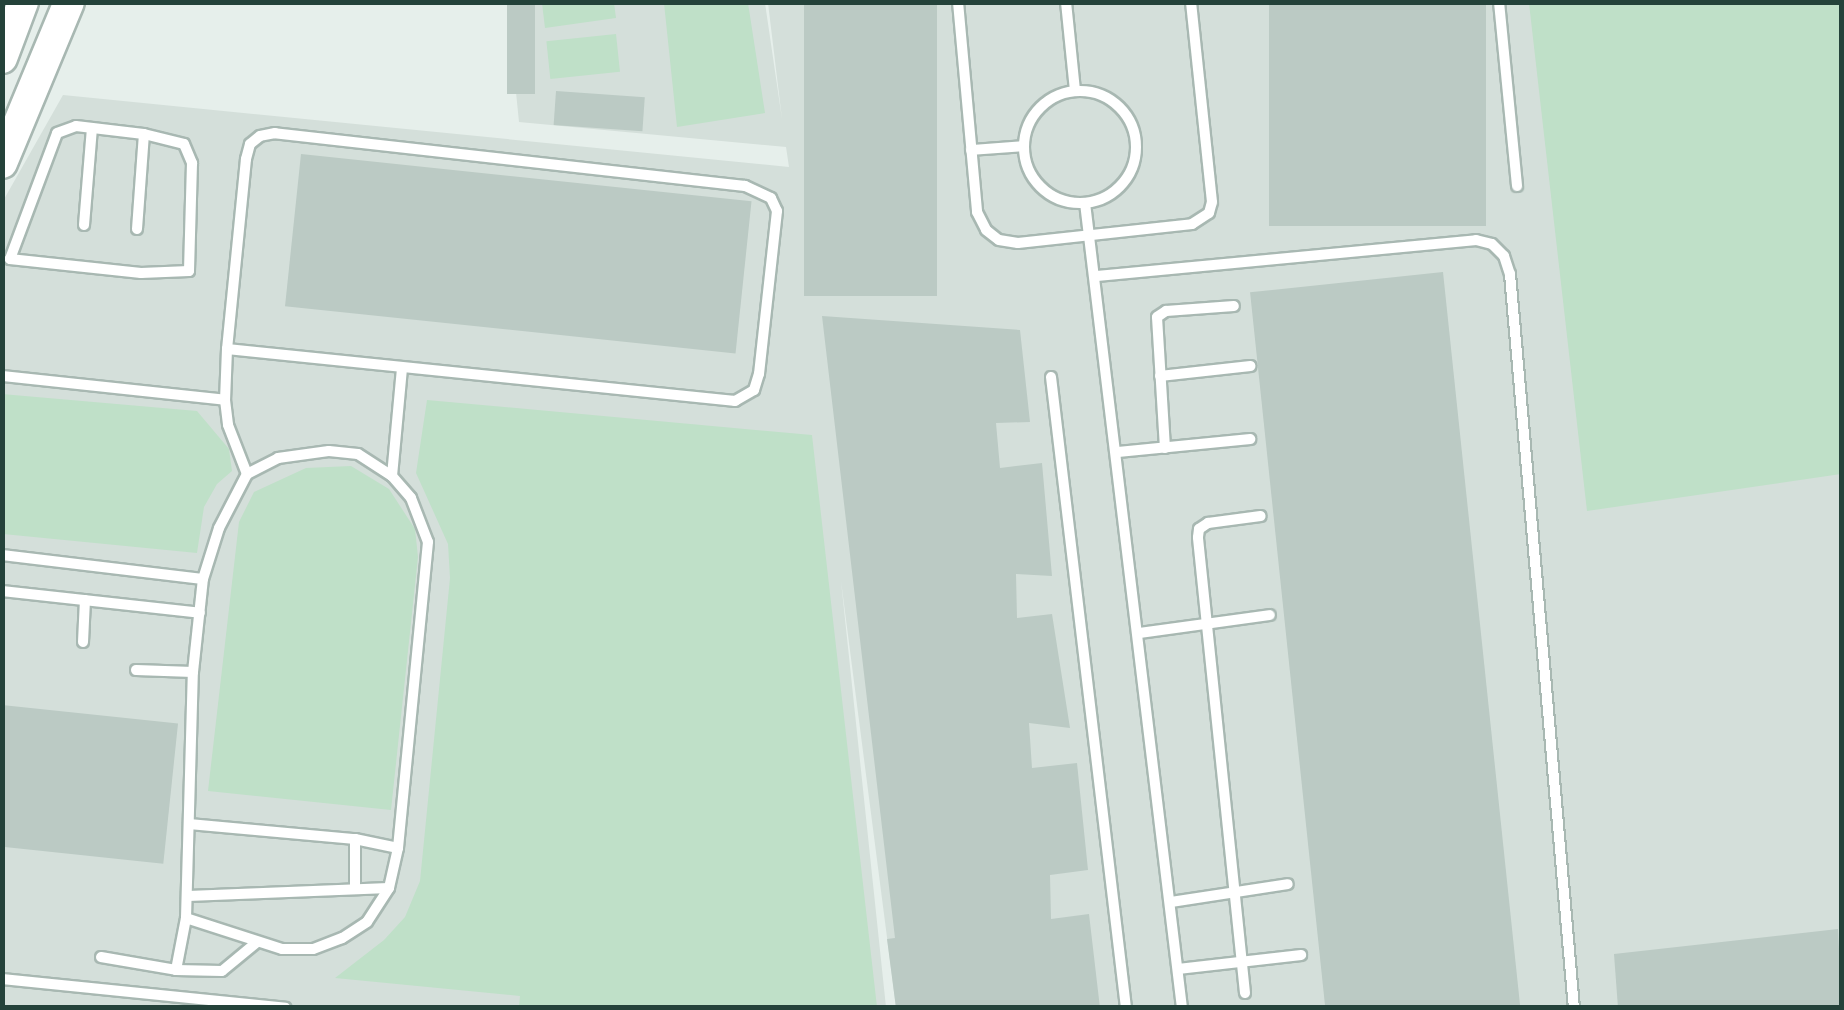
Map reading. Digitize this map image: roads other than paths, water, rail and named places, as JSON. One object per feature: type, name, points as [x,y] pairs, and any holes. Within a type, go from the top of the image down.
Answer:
[{"type":"main road","points":[[2,58],[23,2]]},
{"type":"main road","points":[[2,163],[69,2]]},
{"type":"lane","points":[[958,2],[977,212],[986,230],[999,240],[1018,242],[1192,224],[1209,214],[1212,202],[1191,2]]},
{"type":"lane","points":[[1066,2],[1075,91]]},
{"type":"lane","points":[[1499,2],[1517,186]]},
{"type":"lane","points":[[1075,91],[1112,101],[1126,115],[1136,152],[1120,187],[1085,204],[1049,194],[1036,181],[1024,146],[1028,126],[1040,109],[1056,97],[1075,91]]},
{"type":"lane","points":[[67,126],[144,134],[178,140],[189,153],[189,272],[142,272],[6,258],[57,132],[67,126]]},
{"type":"lane","points":[[84,225],[92,128]]},
{"type":"lane","points":[[227,349],[718,402],[746,398],[760,374],[776,226],[771,198],[745,186],[275,133],[260,136],[250,144],[246,159],[227,349],[225,400],[228,425],[247,474]]},
{"type":"lane","points":[[137,229],[144,134]]},
{"type":"lane","points":[[971,150],[1024,146]]},
{"type":"lane","points":[[1085,204],[1097,276],[1182,1008]]},
{"type":"lane","points":[[1097,276],[1476,240],[1492,244],[1504,256],[1510,274],[1574,1008]]},
{"type":"lane","points":[[1165,448],[1156,324],[1161,312],[1234,306]]},
{"type":"lane","points":[[1160,376],[1250,366]]},
{"type":"lane","points":[[392,476],[402,368]]},
{"type":"lane","points":[[2,376],[225,400]]},
{"type":"lane","points":[[1050,377],[1126,1008]]},
{"type":"lane","points":[[1118,452],[1250,440]]},
{"type":"lane","points":[[176,970],[188,896],[193,672],[204,578],[220,528],[247,474],[278,458],[330,450],[358,454],[392,476],[411,498],[428,542],[398,848],[388,888],[367,922],[342,938],[313,949],[282,949],[186,918]]},
{"type":"lane","points":[[1245,993],[1199,529],[1208,523],[1261,516]]},
{"type":"lane","points":[[2,555],[204,578]]},
{"type":"lane","points":[[2,591],[200,614]]},
{"type":"lane","points":[[82,642],[85,600]]},
{"type":"lane","points":[[1139,633],[1270,615]]},
{"type":"lane","points":[[136,670],[193,672]]},
{"type":"lane","points":[[189,824],[355,838],[398,848]]},
{"type":"lane","points":[[354,887],[355,838]]},
{"type":"lane","points":[[1171,902],[1288,884]]},
{"type":"lane","points":[[188,896],[388,888]]},
{"type":"lane","points":[[101,958],[176,970],[222,971],[256,942]]},
{"type":"lane","points":[[1178,970],[1300,955]]},
{"type":"lane","points":[[2,979],[286,1008]]}]
